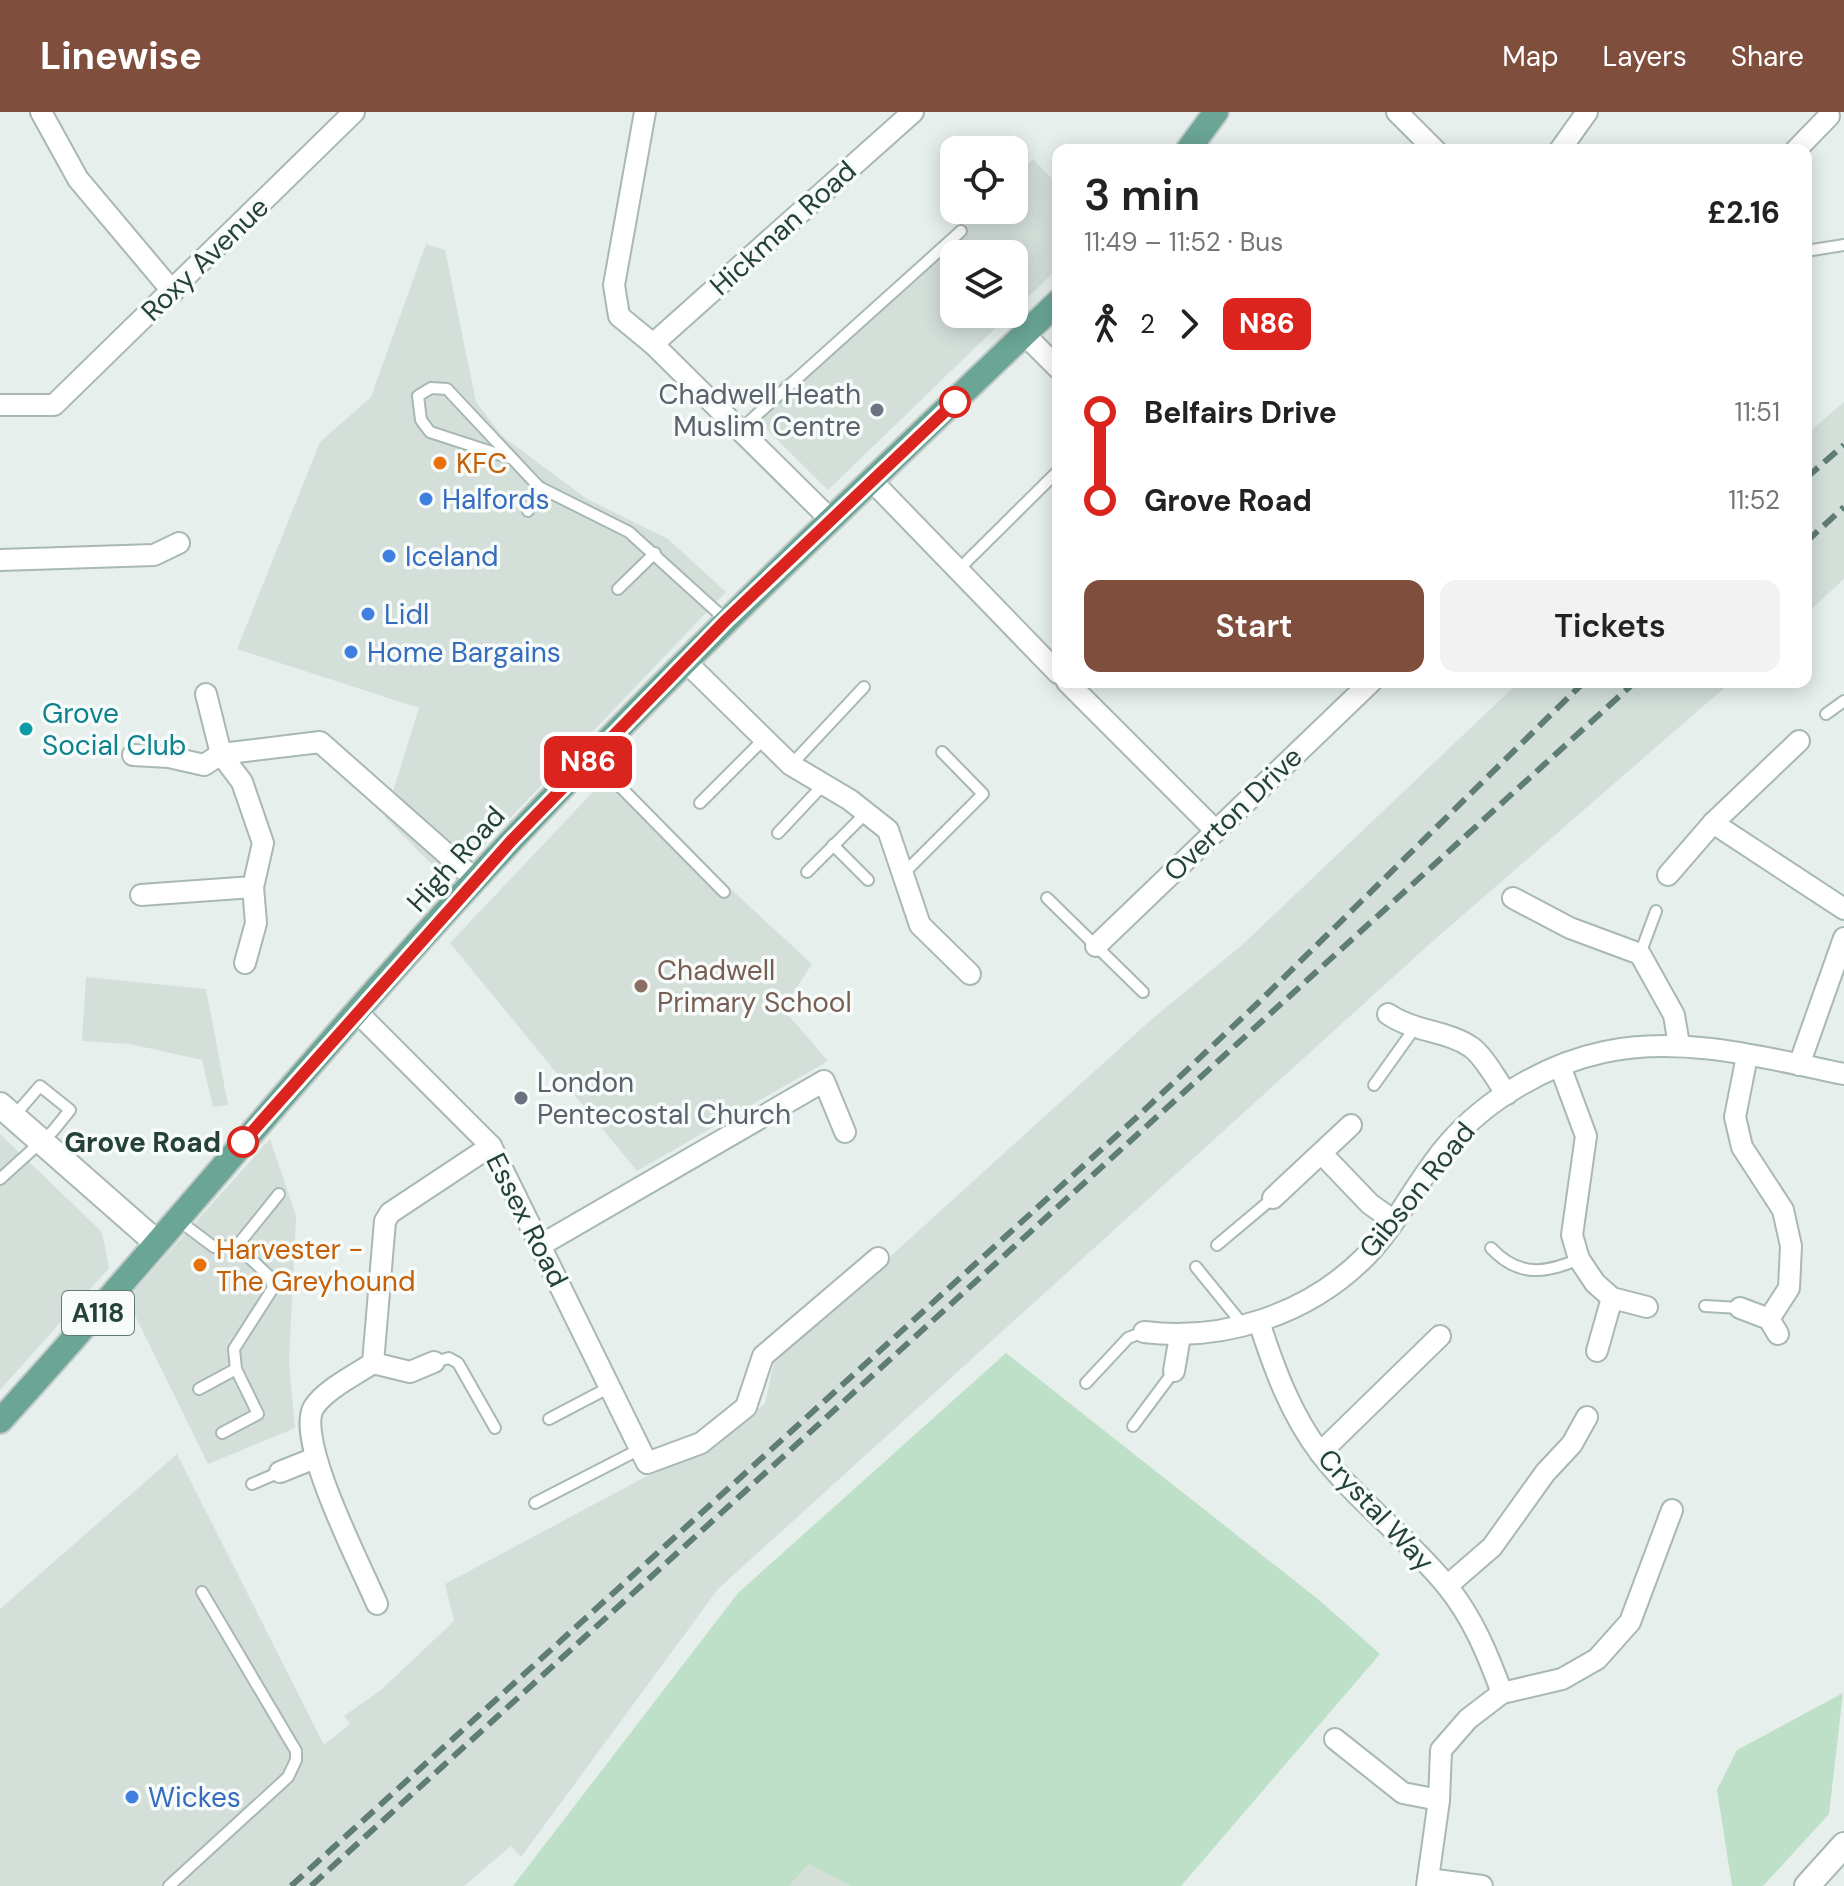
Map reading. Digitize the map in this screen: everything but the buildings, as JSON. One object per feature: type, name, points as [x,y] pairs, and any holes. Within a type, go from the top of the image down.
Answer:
[{"type":"main road","points":[[1192,144],[1216,112]]},
{"type":"main road","name":"High Road","points":[[0,1421],[116,1294],[176,1219],[476,880],[726,620],[1052,308]]},
{"type":"street","points":[[41,112],[78,179],[173,292]]},
{"type":"street","name":"Roxy Avenue","points":[[0,405],[54,405],[354,112]]},
{"type":"street","points":[[645,112],[614,285],[619,316],[653,344],[831,520]]},
{"type":"street","name":"Hickman Road","points":[[653,344],[913,112]]},
{"type":"street","points":[[1397,112],[1429,144]]},
{"type":"street","points":[[1564,144],[1587,112]]},
{"type":"street","points":[[1802,144],[1829,116]]},
{"type":"street","points":[[1024,334],[1052,362]]},
{"type":"street","points":[[873,482],[956,572],[1052,667]]},
{"type":"street","points":[[0,560],[154,555],[179,543]]},
{"type":"street","points":[[686,662],[791,765],[824,784],[888,830],[920,925],[970,974]]},
{"type":"street","points":[[1073,688],[1216,831]]},
{"type":"street","name":"Overton Drive","points":[[1096,946],[1364,688]]},
{"type":"street","points":[[206,694],[221,754],[242,782],[263,843],[253,887],[256,923],[245,963]]},
{"type":"street","points":[[1668,875],[1713,823],[1799,741]]},
{"type":"street","points":[[133,755],[169,757],[204,765],[221,754],[320,742],[476,880]]},
{"type":"street","points":[[1713,823],[1844,909]]},
{"type":"street","points":[[141,895],[253,887]]},
{"type":"street","points":[[1513,898],[1570,928],[1640,954],[1674,1015],[1679,1045]]},
{"type":"street","points":[[1799,1065],[1844,938]]},
{"type":"street","name":"Essex Road","points":[[358,1013],[491,1146],[644,1456]]},
{"type":"street","points":[[1388,1014],[1414,1029],[1447,1035],[1474,1049],[1507,1094]]},
{"type":"street","name":"Gibson Road","points":[[1144,1332],[1180,1336],[1252,1324],[1328,1286],[1366,1256],[1449,1143],[1507,1094],[1560,1066],[1601,1052],[1679,1045],[1844,1074]]},
{"type":"street","points":[[1740,1308],[1774,1327],[1789,1288],[1791,1246],[1783,1210],[1742,1147],[1735,1117],[1747,1056]]},
{"type":"street","points":[[1560,1066],[1586,1136],[1572,1235],[1579,1259],[1595,1283],[1612,1298],[1647,1307]]},
{"type":"street","points":[[541,1245],[824,1081],[845,1132]]},
{"type":"street","points":[[7,1111],[157,1243]]},
{"type":"street","points":[[1273,1198],[1323,1155],[1351,1125]]},
{"type":"street","points":[[377,1604],[315,1458],[307,1424],[314,1407],[373,1363],[385,1221],[390,1213],[491,1146]]},
{"type":"street","points":[[1323,1155],[1370,1204],[1394,1221]]},
{"type":"street","points":[[644,1456],[701,1443],[746,1407],[763,1356],[878,1258]]},
{"type":"street","points":[[1597,1351],[1612,1298]]},
{"type":"street","name":"Crystal Way","points":[[1252,1324],[1301,1424],[1320,1453],[1447,1586],[1483,1642],[1502,1693]]},
{"type":"street","points":[[1174,1371],[1180,1336]]},
{"type":"street","points":[[1320,1453],[1440,1336]]},
{"type":"street","points":[[373,1363],[410,1372],[434,1362]]},
{"type":"street","points":[[1447,1586],[1492,1547],[1545,1473],[1572,1444],[1587,1417]]},
{"type":"street","points":[[280,1472],[315,1458]]},
{"type":"street","points":[[1482,1886],[1428,1882],[1439,1800],[1441,1750],[1468,1719],[1502,1693],[1562,1679],[1597,1659],[1630,1622],[1672,1510]]},
{"type":"street","points":[[1335,1739],[1403,1793],[1439,1800]]},
{"type":"street","points":[[1807,1886],[1844,1845]]},
{"type":"lane","points":[[741,429],[961,231]]},
{"type":"lane","points":[[1812,250],[1844,245]]},
{"type":"lane","points":[[513,459],[430,432],[421,420],[418,396],[431,388],[447,389],[513,459],[539,487],[629,532],[726,620]]},
{"type":"lane","points":[[956,572],[1052,477]]},
{"type":"lane","points":[[528,511],[539,487]]},
{"type":"lane","points":[[618,589],[655,553]]},
{"type":"lane","points":[[791,765],[864,687]]},
{"type":"lane","points":[[1826,714],[1844,701]]},
{"type":"lane","points":[[700,803],[764,739]]},
{"type":"lane","points":[[902,875],[983,794],[942,752]]},
{"type":"lane","points":[[592,758],[724,892]]},
{"type":"lane","points":[[778,833],[824,784]]},
{"type":"lane","points":[[807,872],[866,813]]},
{"type":"lane","points":[[833,845],[868,880]]},
{"type":"lane","points":[[1047,898],[1143,992]]},
{"type":"lane","points":[[1640,954],[1656,911]]},
{"type":"lane","points":[[1374,1085],[1414,1029]]},
{"type":"lane","points":[[0,1179],[40,1143],[70,1110],[40,1086],[7,1111]]},
{"type":"lane","points":[[237,1246],[279,1194]]},
{"type":"lane","points":[[1217,1245],[1273,1198]]},
{"type":"lane","points":[[176,1219],[214,1247],[237,1246],[270,1277],[273,1288],[237,1343],[233,1358],[258,1414],[222,1433]]},
{"type":"lane","points":[[1491,1248],[1513,1268],[1527,1271],[1546,1271],[1579,1259]]},
{"type":"lane","points":[[1196,1267],[1252,1324]]},
{"type":"lane","points":[[1705,1306],[1740,1308]]},
{"type":"lane","points":[[1086,1383],[1128,1338],[1144,1332]]},
{"type":"lane","points":[[434,1362],[449,1358],[458,1363],[495,1428]]},
{"type":"lane","points":[[199,1389],[236,1369]]},
{"type":"lane","points":[[1133,1426],[1174,1371]]},
{"type":"lane","points":[[549,1419],[610,1387]]},
{"type":"lane","points":[[535,1503],[644,1456]]},
{"type":"lane","points":[[252,1484],[280,1472]]},
{"type":"lane","points":[[169,1886],[288,1777],[296,1760],[296,1751],[202,1592]]},
{"type":"shaded area","points":[[1033,159],[1052,179],[1052,274],[1028,297],[1028,240],[944,240],[961,224],[1028,224],[1028,163]]},
{"type":"shaded area","points":[[940,243],[940,328],[996,328],[828,490],[749,412],[775,385],[802,367]]},
{"type":"shaded area","points":[[426,244],[445,250],[476,402],[502,436],[587,499],[668,539],[726,592],[449,882],[385,817],[419,708],[237,649],[320,442],[371,397]]},
{"type":"shaded area","points":[[1844,402],[1844,579],[1812,608],[1812,430]]},
{"type":"shaded area","points":[[1513,688],[1724,688],[1433,941],[718,1589],[521,1857],[511,1846],[464,1886],[0,1886],[0,1609],[177,1454],[324,1745],[350,1724],[344,1716],[381,1690],[454,1621],[445,1584],[647,1476],[712,1450],[765,1403],[774,1362],[1152,1019],[1242,945]]},
{"type":"shaded area","name":"Chadwell Primary School","points":[[608,776],[812,964],[783,1009],[828,1061],[637,1171],[450,943]]},
{"type":"shaded area","points":[[86,977],[206,989],[228,1105],[213,1107],[202,1060],[130,1044],[82,1041]]},
{"type":"shaded area","points":[[0,1134],[102,1232],[109,1268],[0,1390]]},
{"type":"shaded area","points":[[270,1139],[296,1216],[289,1362],[295,1428],[208,1464],[127,1299]]},
{"type":"shaded area","points":[[809,1864],[850,1886],[789,1886]]},
{"type":"green space","points":[[1006,1353],[1319,1600],[1380,1654],[1181,1886],[850,1886],[809,1864],[789,1886],[513,1886],[738,1593]]},
{"type":"green space","points":[[1843,1693],[1829,1814],[1763,1886],[1732,1886],[1717,1790],[1737,1750]]},
{"type":"railway","points":[[1812,473],[1844,445]]},
{"type":"railway","points":[[1812,536],[1844,507]]},
{"type":"railway","points":[[291,1886],[1137,1117],[1260,1001],[1578,688]]},
{"type":"railway","points":[[311,1886],[1628,688]]},
{"type":"bus line","name":"N86","points":[[243,1142],[511,841],[726,620],[955,402]]},
{"type":"place","name":"Chadwell Heath Muslim Centre","points":[[877,410]]},
{"type":"place","name":"KFC","points":[[440,463]]},
{"type":"place","name":"Halfords","points":[[426,499]]},
{"type":"place","name":"Iceland","points":[[389,556]]},
{"type":"place","name":"Lidl","points":[[368,614]]},
{"type":"place","name":"Home Bargains","points":[[351,652]]},
{"type":"place","name":"Grove Social Club","points":[[26,729]]},
{"type":"place","name":"Chadwell Primary School","points":[[641,986]]},
{"type":"place","name":"London Pentecostal Church","points":[[521,1098]]},
{"type":"place","name":"Grove Road","points":[[243,1142]]},
{"type":"place","name":"Harvester - The Greyhound","points":[[200,1265]]},
{"type":"place","name":"Wickes","points":[[132,1797]]}]
